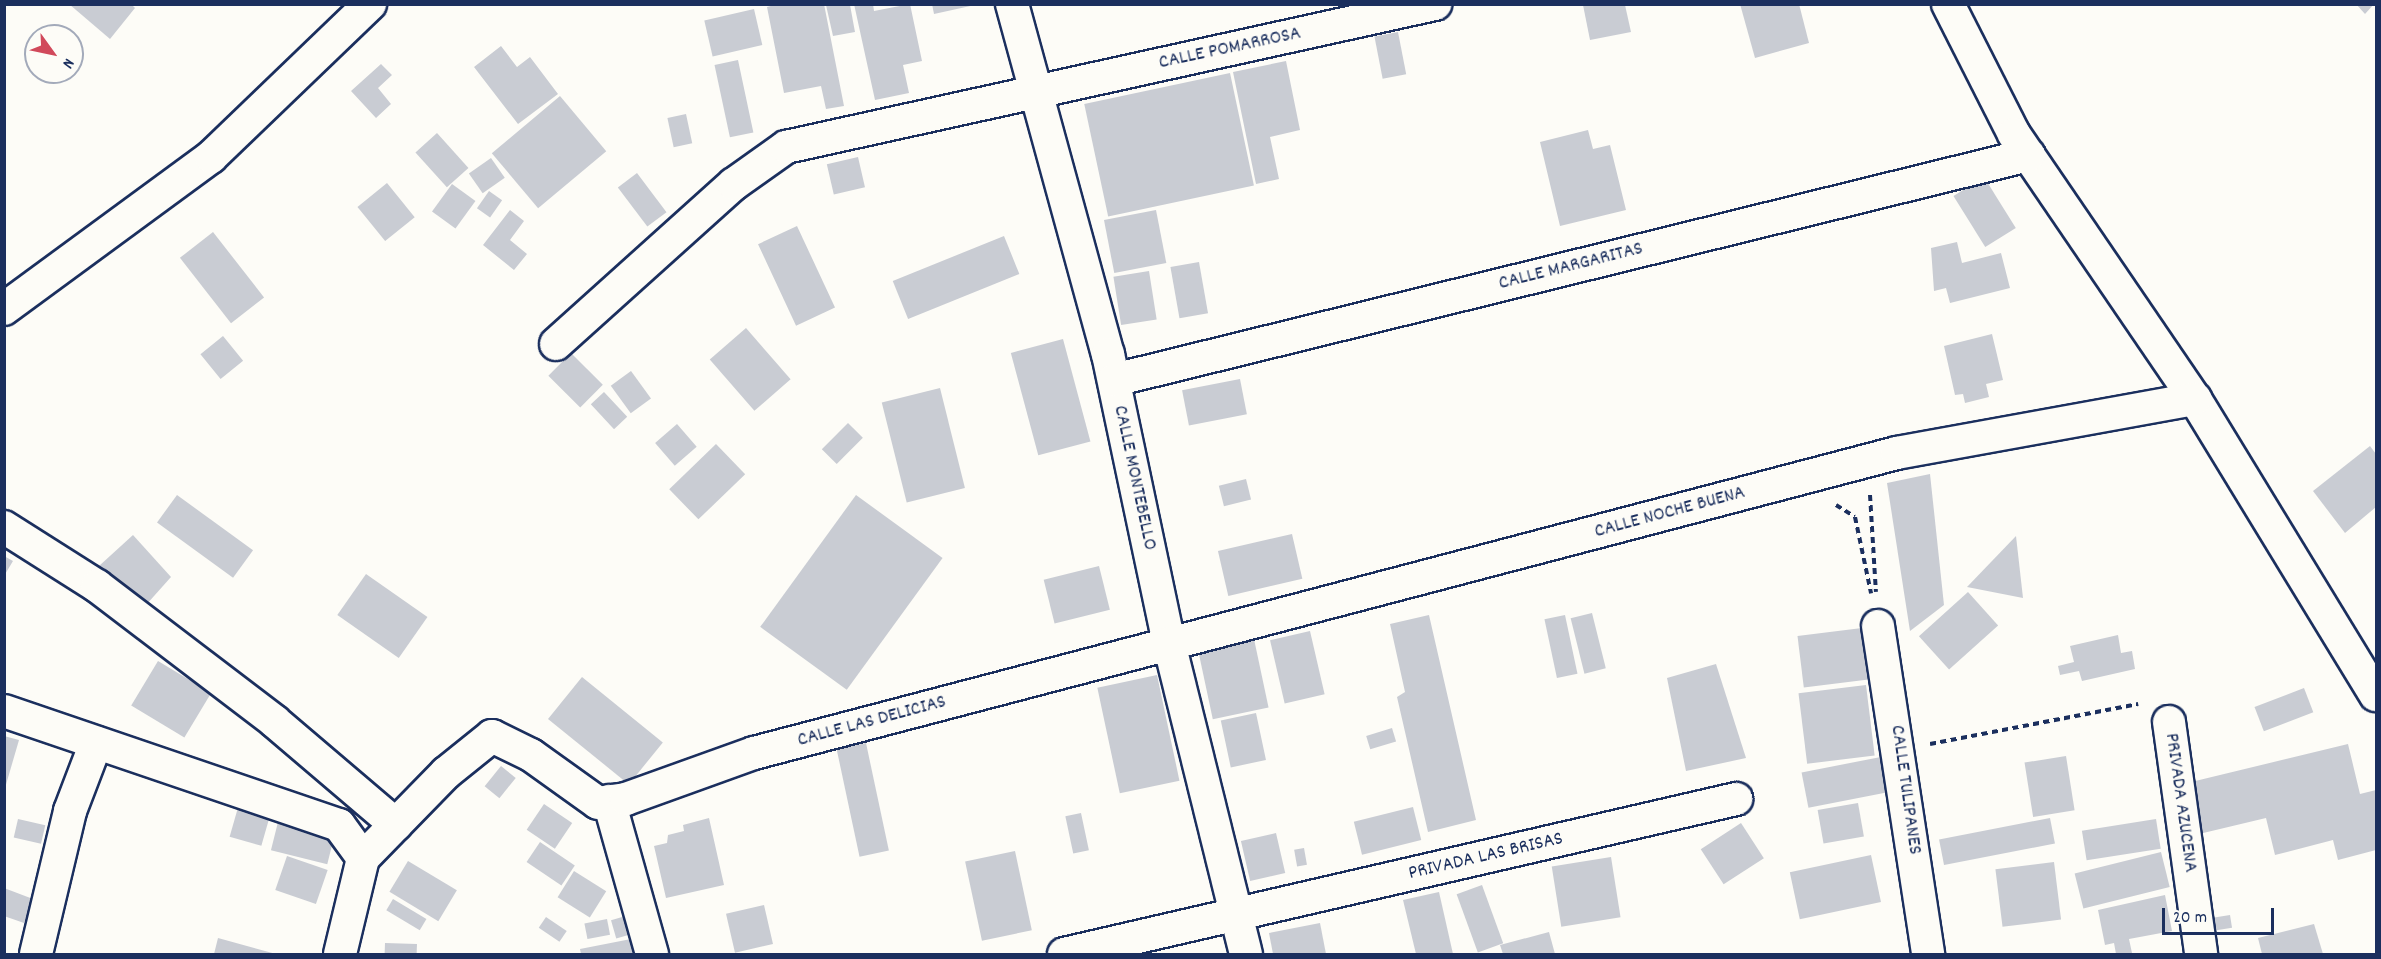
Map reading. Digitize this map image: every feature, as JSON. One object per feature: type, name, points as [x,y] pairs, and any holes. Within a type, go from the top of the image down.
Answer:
[{"type":"street","points":[[4,309],[212,157],[370,4]]},
{"type":"street","name":"CALLE MONTEBELLO","points":[[1012,4],[1029,92],[1114,380],[1159,645],[1246,954]]},
{"type":"street","name":"CALLE POMARROSA","points":[[556,344],[734,184],[786,147],[1435,4]]},
{"type":"street","points":[[1948,4],[2029,155],[2195,399],[2376,695]]},
{"type":"street","name":"CALLE MARGARITAS","points":[[1114,380],[2029,155]]},
{"type":"street","name":"CALLE NOCHE BUENA","points":[[1159,645],[1897,453],[2195,399]]},
{"type":"street","points":[[4,527],[97,586],[274,721],[396,825]]},
{"type":"street","name":"CALLE TULIPANES","points":[[1878,626],[1899,750],[1928,954]]},
{"type":"street","name":"CALLE LAS DELICIAS","points":[[604,802],[754,753],[1159,645]]},
{"type":"street","points":[[4,711],[339,825],[363,858]]},
{"type":"street","name":"PRIVADA AZUCENA","points":[[2169,722],[2201,954]]},
{"type":"street","points":[[340,954],[363,858],[492,736],[531,755],[604,802],[652,954]]},
{"type":"street","points":[[36,954],[70,811],[96,743]]},
{"type":"street","name":"PRIVADA LAS BRISAS","points":[[1064,954],[1736,799]]},
{"type":"path","points":[[1878,626],[1870,485],[1897,453]]},
{"type":"path","points":[[1798,480],[1855,517],[1878,626]]},
{"type":"path","points":[[1899,750],[2142,704],[2169,722]]},
{"type":"building","points":[[69,4],[131,4],[135,8],[110,39]]},
{"type":"building","points":[[778,4],[824,4],[844,106],[826,109],[821,86],[784,93],[767,7]]},
{"type":"building","points":[[854,4],[873,4],[874,11],[910,4],[922,61],[903,65],[909,93],[875,100]]},
{"type":"building","points":[[932,4],[975,4],[975,5],[934,14]]},
{"type":"building","points":[[1740,4],[1799,4],[1809,43],[1755,58]]},
{"type":"building","points":[[2356,4],[2374,4],[2365,14]]},
{"type":"building","points":[[826,5],[850,5],[855,32],[833,36]]},
{"type":"building","points":[[1583,5],[1625,5],[1631,32],[1590,40]]},
{"type":"building","points":[[754,9],[762,45],[713,57],[704,20]]},
{"type":"building","points":[[1398,32],[1406,74],[1383,79],[1374,37]]},
{"type":"building","points":[[501,46],[517,67],[530,57],[558,94],[518,124],[474,67]]},
{"type":"building","points":[[738,60],[753,132],[730,137],[715,65]]},
{"type":"building","points":[[1286,61],[1300,130],[1270,137],[1279,179],[1256,184],[1233,72]]},
{"type":"building","points":[[381,64],[392,75],[378,88],[391,104],[376,118],[351,91]]},
{"type":"building","points":[[1230,73],[1254,185],[1108,216],[1084,104]]},
{"type":"building","points":[[560,96],[606,151],[538,208],[492,153]]},
{"type":"building","points":[[686,114],[692,143],[674,147],[667,118]]},
{"type":"building","points":[[1588,130],[1593,149],[1610,145],[1626,210],[1560,226],[1540,142]]},
{"type":"building","points":[[437,133],[468,168],[447,187],[415,152]]},
{"type":"building","points":[[858,157],[865,187],[834,194],[827,164]]},
{"type":"building","points":[[491,158],[505,178],[483,193],[469,173]]},
{"type":"building","points":[[637,173],[666,212],[647,227],[618,187]]},
{"type":"building","points":[[1984,177],[2016,228],[1985,247],[1953,196]]},
{"type":"building","points":[[387,183],[415,217],[385,241],[357,207]]},
{"type":"building","points":[[452,184],[475,201],[455,229],[432,212]]},
{"type":"building","points":[[489,191],[502,200],[490,217],[477,208]]},
{"type":"building","points":[[510,210],[524,221],[510,240],[527,254],[514,270],[483,245]]},
{"type":"building","points":[[1156,210],[1166,263],[1114,273],[1104,220]]},
{"type":"building","points":[[797,226],[835,308],[796,326],[758,244]]},
{"type":"building","points":[[213,232],[264,297],[231,323],[180,258]]},
{"type":"building","points":[[1004,236],[1019,274],[908,319],[893,281]]},
{"type":"building","points":[[1957,242],[1962,263],[2001,253],[2010,288],[1950,303],[1946,288],[1934,291],[1931,248]]},
{"type":"building","points":[[1199,262],[1208,313],[1179,318],[1170,267]]},
{"type":"building","points":[[1149,271],[1157,319],[1121,325],[1113,277]]},
{"type":"building","points":[[746,328],[791,379],[754,411],[710,359]]},
{"type":"building","points":[[1992,334],[2003,380],[1986,384],[1989,397],[1965,403],[1963,394],[1955,395],[1944,346]]},
{"type":"building","points":[[223,336],[243,361],[221,379],[200,354]]},
{"type":"building","points":[[1063,339],[1090,441],[1038,455],[1011,353]]},
{"type":"building","points":[[571,353],[603,385],[580,407],[548,376]]},
{"type":"building","points":[[631,371],[651,399],[631,413],[611,386]]},
{"type":"building","points":[[1240,379],[1247,414],[1189,426],[1182,390]]},
{"type":"building","points":[[940,388],[965,488],[907,502],[882,403]]},
{"type":"building","points":[[604,392],[627,417],[614,429],[591,404]]},
{"type":"building","points":[[848,423],[863,438],[837,464],[822,449]]},
{"type":"building","points":[[677,424],[697,447],[675,466],[655,443]]},
{"type":"building","points":[[716,444],[745,474],[698,519],[669,489]]},
{"type":"building","points":[[2370,446],[2376,454],[2376,507],[2345,533],[2313,491]]},
{"type":"building","points":[[1930,474],[1944,605],[1910,631],[1887,483]]},
{"type":"building","points":[[1246,479],[1251,499],[1224,506],[1219,486]]},
{"type":"building","points":[[177,495],[253,550],[233,578],[157,523]]},
{"type":"building","points":[[856,495],[943,558],[847,690],[760,627]]},
{"type":"building","points":[[1292,534],[1302,579],[1228,596],[1218,551]]},
{"type":"building","points":[[133,535],[171,577],[146,605],[99,566]]},
{"type":"building","points":[[2016,536],[2023,598],[1967,587]]},
{"type":"building","points":[[4,556],[13,561],[4,576]]},
{"type":"building","points":[[1099,566],[1110,610],[1055,623],[1044,580]]},
{"type":"building","points":[[366,574],[427,617],[399,658],[337,615]]},
{"type":"building","points":[[1968,592],[1998,625],[1949,670],[1919,636]]},
{"type":"building","points":[[1592,613],[1606,668],[1584,674],[1571,618]]},
{"type":"building","points":[[1429,615],[1476,820],[1428,832],[1397,697],[1405,692],[1390,624]]},
{"type":"building","points":[[1565,615],[1577,674],[1557,678],[1544,619]]},
{"type":"building","points":[[1862,628],[1868,680],[1804,688],[1797,636]]},
{"type":"building","points":[[1310,631],[1325,694],[1285,704],[1270,640]]},
{"type":"building","points":[[2118,635],[2121,653],[2132,651],[2135,669],[2082,681],[2079,671],[2060,675],[2058,666],[2074,662],[2070,646]]},
{"type":"building","points":[[1254,639],[1269,707],[1213,719],[1198,651]]},
{"type":"building","points":[[158,661],[211,693],[184,738],[131,706]]},
{"type":"building","points":[[1716,664],[1746,758],[1686,771],[1667,678]]},
{"type":"building","points":[[1157,675],[1179,781],[1120,793],[1097,688]]},
{"type":"building","points":[[582,677],[663,742],[629,784],[548,719]]},
{"type":"building","points":[[1866,685],[1875,755],[1807,764],[1799,693]]},
{"type":"building","points":[[2304,688],[2313,712],[2264,731],[2255,707]]},
{"type":"building","points":[[1256,713],[1266,760],[1231,767],[1221,720]]},
{"type":"building","points":[[1392,728],[1396,741],[1370,749],[1366,736]]},
{"type":"building","points":[[4,736],[19,740],[5,788],[4,788]]},
{"type":"building","points":[[866,743],[889,851],[860,857],[837,749]]},
{"type":"building","points":[[2348,744],[2360,794],[2376,790],[2376,850],[2338,860],[2333,840],[2275,855],[2266,818],[2199,834],[2187,783]]},
{"type":"building","points":[[1886,756],[1893,791],[1808,808],[1802,772]]},
{"type":"building","points":[[2066,756],[2075,810],[2033,817],[2025,763]]},
{"type":"building","points":[[501,766],[516,778],[499,798],[485,786]]},
{"type":"building","points":[[1858,803],[1864,836],[1824,844],[1818,810]]},
{"type":"building","points":[[239,804],[271,813],[261,846],[230,837]]},
{"type":"building","points":[[544,804],[572,823],[555,849],[527,830]]},
{"type":"building","points":[[1413,807],[1421,840],[1362,855],[1354,822]]},
{"type":"building","points":[[1081,813],[1089,850],[1073,853],[1065,816]]},
{"type":"building","points":[[709,818],[724,885],[666,898],[654,846],[667,843],[668,835],[684,831],[683,825]]},
{"type":"building","points":[[2050,818],[2055,844],[1944,865],[1939,840]]},
{"type":"building","points":[[18,819],[45,825],[41,844],[14,838]]},
{"type":"building","points":[[2156,819],[2161,849],[2087,860],[2082,831]]},
{"type":"building","points":[[278,822],[334,836],[327,864],[271,850]]},
{"type":"building","points":[[1741,823],[1764,858],[1724,884],[1701,849]]},
{"type":"building","points":[[1276,833],[1285,873],[1250,881],[1241,841]]},
{"type":"building","points":[[540,842],[575,865],[561,885],[527,862]]},
{"type":"building","points":[[1304,848],[1307,865],[1297,866],[1294,850]]},
{"type":"building","points":[[1015,851],[1032,930],[982,941],[965,862]]},
{"type":"building","points":[[2161,852],[2170,887],[2083,908],[2075,874]]},
{"type":"building","points":[[1871,855],[1881,902],[1800,919],[1790,872]]},
{"type":"building","points":[[287,856],[328,870],[316,904],[275,890]]},
{"type":"building","points":[[1611,857],[1621,917],[1561,927],[1552,866]]},
{"type":"building","points":[[408,861],[457,890],[438,921],[389,892]]},
{"type":"building","points":[[2054,862],[2061,920],[2003,927],[1995,869]]},
{"type":"building","points":[[574,871],[606,891],[590,917],[558,897]]},
{"type":"building","points":[[1482,885],[1503,943],[1478,952],[1457,894]]},
{"type":"building","points":[[4,888],[33,899],[24,923],[4,916]]},
{"type":"building","points":[[1439,892],[1453,954],[1416,954],[1403,900]]},
{"type":"building","points":[[2165,895],[2172,931],[2129,939],[2132,953],[2128,954],[2116,954],[2114,943],[2105,945],[2098,910]]},
{"type":"building","points":[[393,899],[426,919],[420,930],[386,910]]},
{"type":"building","points":[[764,905],[773,944],[735,953],[726,914]]},
{"type":"building","points":[[636,913],[641,931],[616,938],[611,920]]},
{"type":"building","points":[[2230,915],[2232,928],[2213,931],[2211,918]]},
{"type":"building","points":[[546,917],[567,931],[559,942],[539,928]]},
{"type":"building","points":[[607,919],[610,935],[587,939],[584,923]]},
{"type":"building","points":[[1320,923],[1326,954],[1273,954],[1269,933]]},
{"type":"building","points":[[2314,924],[2323,954],[2262,954],[2258,938]]},
{"type":"building","points":[[1549,932],[1555,954],[1503,954],[1500,945]]},
{"type":"building","points":[[218,938],[276,954],[214,954]]},
{"type":"building","points":[[631,939],[634,954],[581,954],[580,949]]},
{"type":"building","points":[[385,943],[417,944],[417,954],[385,954]]}]
